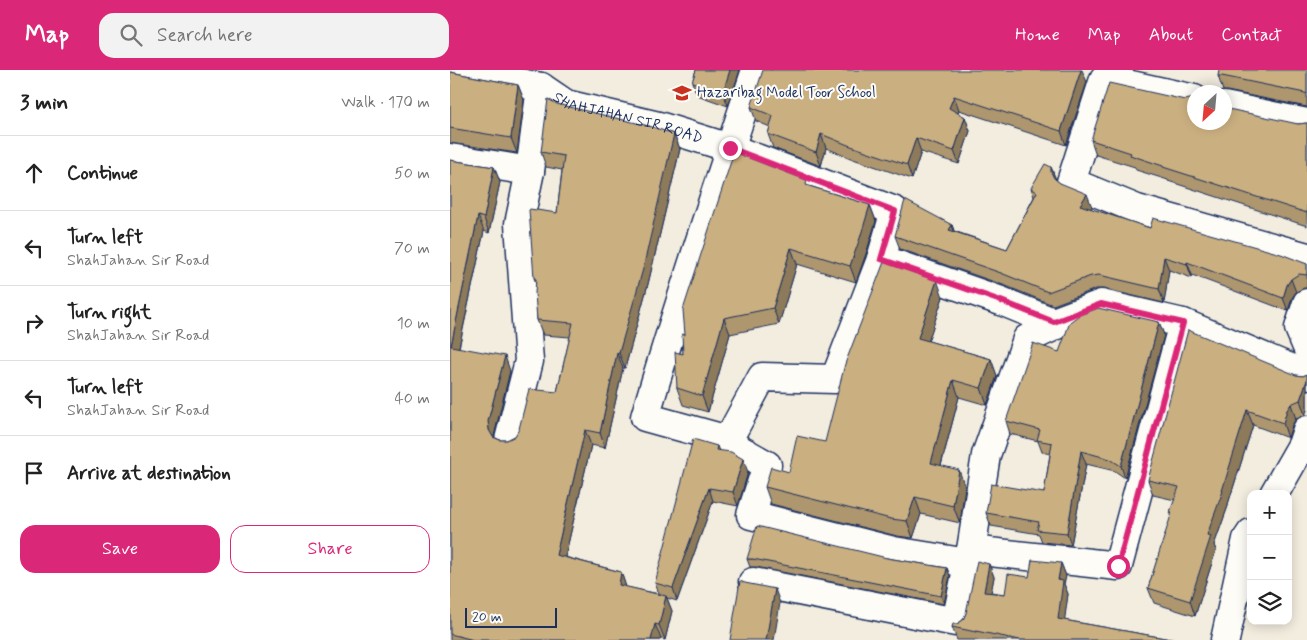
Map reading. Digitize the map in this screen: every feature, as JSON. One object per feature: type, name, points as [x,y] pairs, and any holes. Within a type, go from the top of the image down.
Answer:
[{"type":"street","name":"SHAHJAHAN SIR ROAD","points":[[450,70],[541,87],[566,104],[660,126],[730,148],[895,211],[881,259]]},
{"type":"street","points":[[756,70],[671,327],[645,417],[728,440],[737,448],[767,465],[752,515],[894,551],[1118,566],[1183,323]]},
{"type":"street","points":[[1187,97],[1106,75],[1071,182],[1137,209],[1307,257]]},
{"type":"street","points":[[510,440],[529,361],[519,224],[530,171],[541,87]]},
{"type":"street","points":[[1232,108],[1307,123]]},
{"type":"street","points":[[450,158],[530,171]]},
{"type":"street","points":[[728,440],[762,378],[835,380],[881,259],[1001,301],[1054,322],[1101,304],[1183,323],[1307,375]]},
{"type":"street","points":[[1307,303],[1299,328],[1307,347]]},
{"type":"street","points":[[753,582],[956,622],[986,455],[1027,339],[1101,304]]},
{"type":"street","points":[[1276,490],[1302,445],[1307,430]]},
{"type":"street","points":[[1225,640],[1247,539],[1250,535]]},
{"type":"building","points":[[696,70],[730,70],[723,92],[692,82]]},
{"type":"building","points":[[763,70],[1081,70],[1061,131],[954,96],[949,108],[965,117],[954,151],[916,138],[907,165],[821,134],[816,152],[768,134],[773,116],[751,107]]},
{"type":"building","points":[[1219,70],[1307,70],[1307,94],[1218,76]]},
{"type":"building","points":[[450,72],[518,85],[511,138],[450,128]]},
{"type":"building","points":[[1109,83],[1187,100],[1187,130],[1232,130],[1232,110],[1298,124],[1307,123],[1307,213],[1163,167],[1130,155],[1131,153],[1091,140]]},
{"type":"building","points":[[548,99],[557,104],[649,126],[674,134],[643,269],[619,353],[617,353],[600,433],[585,430],[556,555],[621,572],[619,585],[666,596],[659,625],[655,624],[651,640],[474,640],[450,634],[450,160],[494,167],[484,218],[478,216],[451,346],[505,356],[488,421],[489,430],[493,437],[507,440],[515,436],[519,429],[529,389],[557,392],[573,323],[537,320],[536,279],[534,278],[529,210],[557,213],[564,156],[541,152]]},
{"type":"building","points":[[734,152],[807,180],[806,185],[870,205],[850,266],[791,248],[773,308],[724,318],[702,396],[677,388],[675,352],[683,354],[682,334],[685,335],[683,310]]},
{"type":"building","points":[[1045,164],[1051,167],[1054,178],[1060,183],[1087,194],[1080,205],[1150,228],[1153,218],[1281,254],[1307,264],[1307,275],[1299,274],[1291,279],[1283,298],[1187,262],[1187,264],[1164,257],[1159,289],[1099,275],[1091,276],[1048,292],[1001,273],[895,236],[905,200],[952,225],[949,230],[1007,249],[1037,192],[1031,188]]},
{"type":"building","points":[[884,262],[937,280],[918,338],[991,359],[981,388],[953,380],[931,463],[959,470],[953,506],[915,497],[907,521],[891,519],[765,487],[771,467],[789,472],[797,436],[825,442],[845,364]]},
{"type":"building","points":[[1098,308],[1159,322],[1121,466],[1110,459],[1081,451],[1067,533],[1037,530],[1039,522],[986,513],[991,484],[1044,493],[1052,443],[1037,440],[1040,430],[1006,421],[1033,343],[1059,352],[1070,322],[1079,315]]},
{"type":"building","points":[[1188,330],[1296,375],[1303,376],[1307,374],[1307,380],[1300,400],[1291,404],[1283,423],[1247,410],[1223,491],[1207,535],[1211,536],[1190,601],[1148,588],[1179,487],[1148,480]]},
{"type":"building","points":[[693,439],[717,446],[716,450],[731,452],[743,459],[733,492],[709,488],[673,588],[655,583]]},
{"type":"building","points":[[757,526],[887,558],[947,568],[941,596],[747,559]]},
{"type":"building","points":[[1032,560],[1061,563],[1058,580],[1063,581],[1058,619],[1176,640],[1020,640],[952,627],[953,624],[963,620],[966,613],[977,561],[989,564],[984,592],[1005,594],[1008,574],[1029,577]]},
{"type":"building","points":[[740,581],[775,589],[766,640],[730,640]]},
{"type":"place","name":"Hazaribag Model Toor School","points":[[682,93]]},
{"type":"route","points":[[730,148],[895,211],[881,259],[1001,301],[1054,322],[1101,304],[1183,323],[1118,566]]}]
